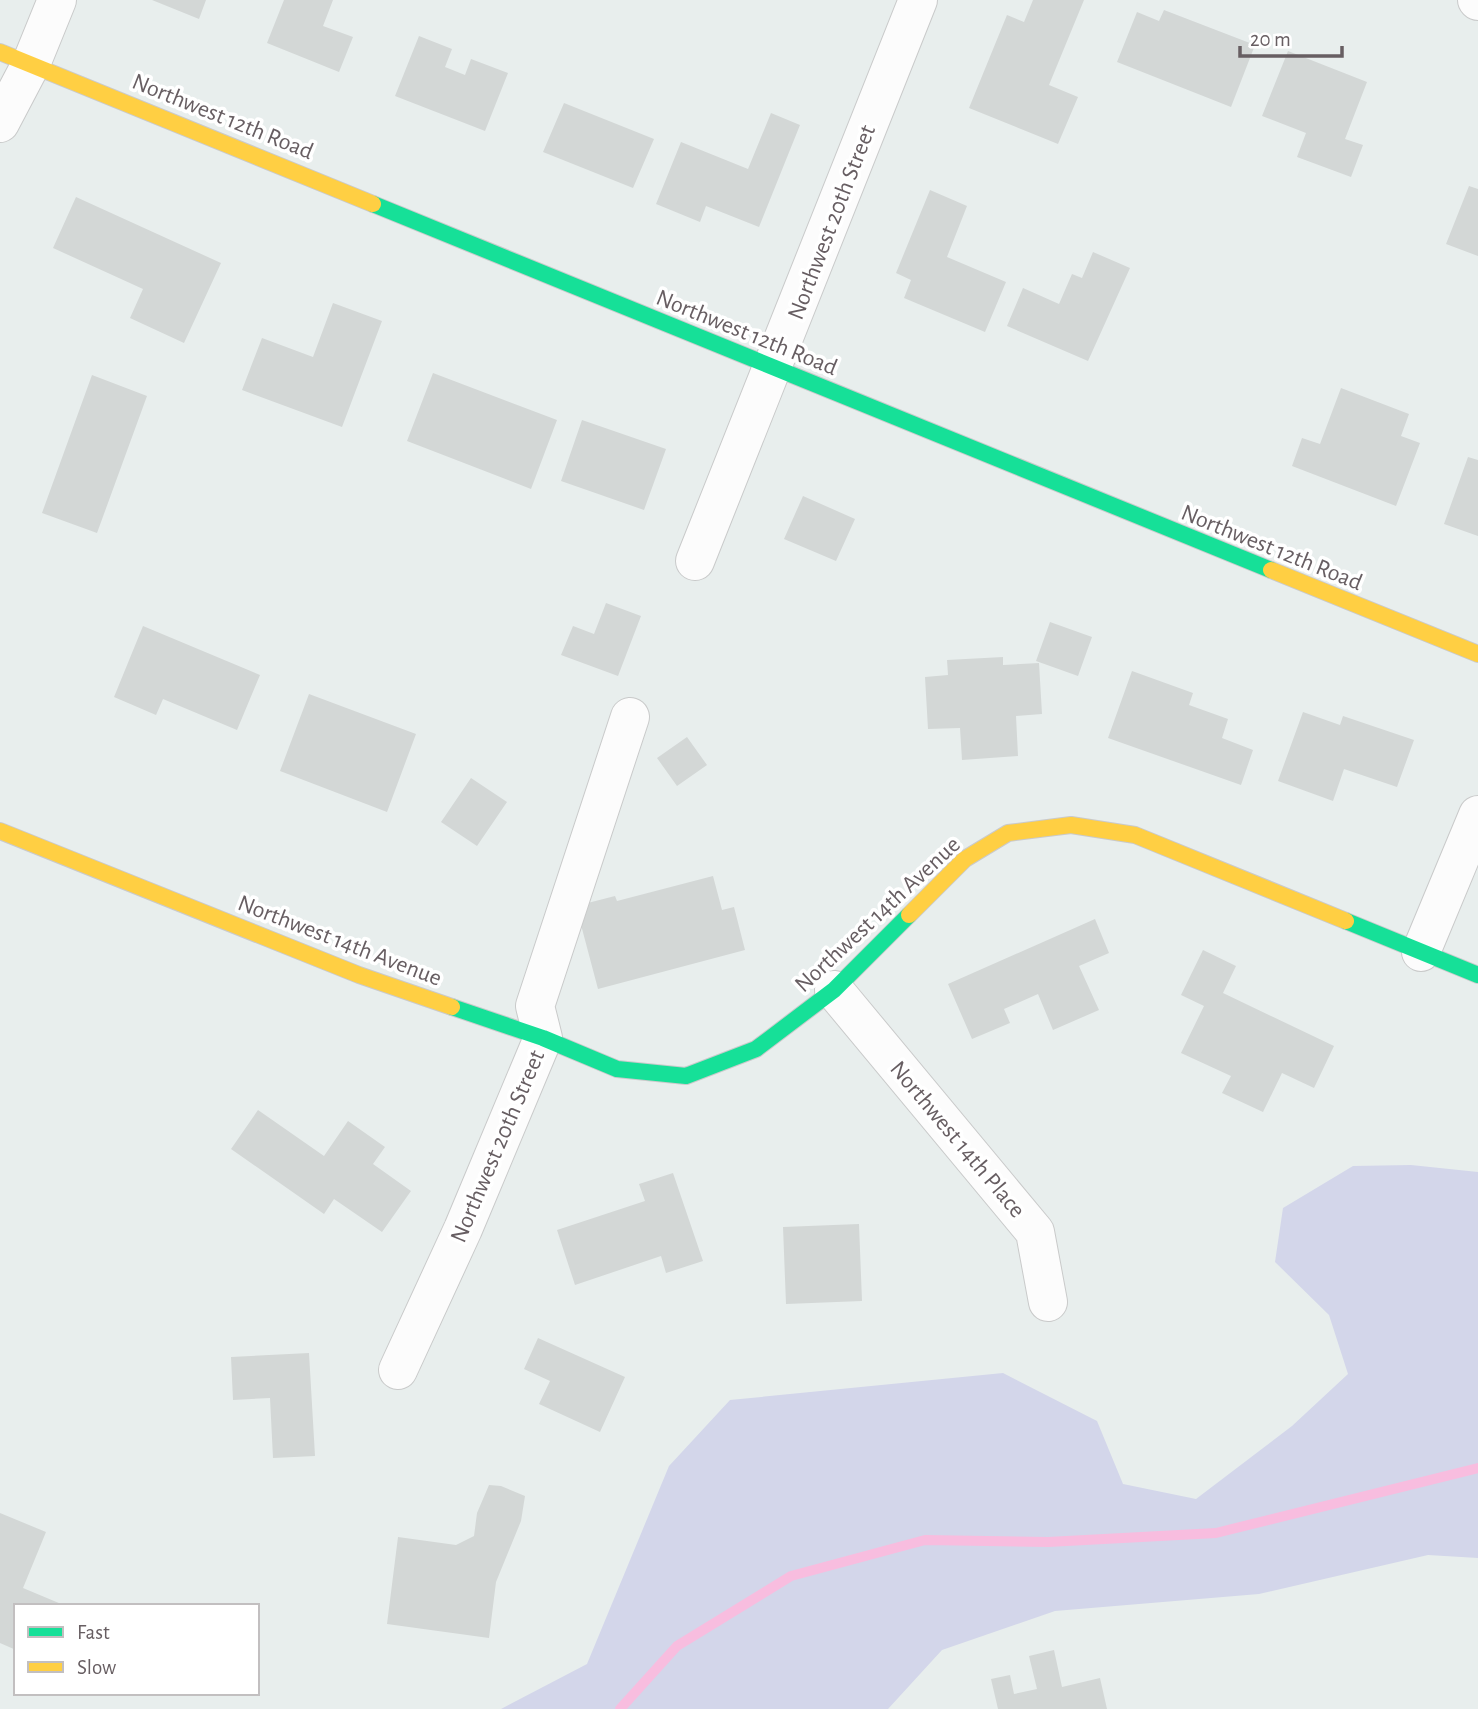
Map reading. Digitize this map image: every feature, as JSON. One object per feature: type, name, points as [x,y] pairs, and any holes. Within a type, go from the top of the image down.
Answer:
[{"type":"street","points":[[0,123],[15,58],[57,0]]},
{"type":"street","name":"Northwest 20th Street","points":[[695,561],[774,368],[918,0]]},
{"type":"street","name":"Northwest 12th Road","points":[[15,58],[1478,654]]},
{"type":"street","name":"Northwest 20th Street","points":[[398,1370],[463,1229],[542,1038],[535,1006],[630,717]]},
{"type":"street","points":[[1421,952],[1478,815]]},
{"type":"street","name":"Northwest 14th Avenue","points":[[0,831],[359,975],[542,1038],[617,1069],[686,1076],[757,1049],[834,990],[965,859],[1008,833],[1071,825],[1135,835],[1478,975]]},
{"type":"street","name":"Northwest 14th Place","points":[[834,990],[1035,1232],[1048,1303]]},
{"type":"shaded area","points":[[1411,1165],[1478,1172],[1478,1558],[1428,1555],[1259,1594],[1055,1611],[942,1650],[888,1709],[501,1709],[587,1664],[669,1466],[730,1400],[1003,1373],[1097,1421],[1123,1484],[1196,1499],[1292,1426],[1348,1374],[1329,1315],[1275,1262],[1283,1208],[1353,1166]]},
{"type":"building","points":[[152,0],[206,0],[199,19]]},
{"type":"building","points":[[284,0],[333,0],[323,26],[353,37],[339,72],[267,43]]},
{"type":"building","points":[[1033,0],[1084,0],[1049,85],[1078,97],[1058,144],[969,108],[1007,15],[1024,22]]},
{"type":"building","points":[[1164,10],[1255,45],[1231,107],[1117,62],[1137,12],[1159,21]]},
{"type":"building","points":[[419,36],[452,49],[445,67],[465,75],[471,59],[508,73],[485,131],[395,96]]},
{"type":"building","points":[[1288,51],[1367,82],[1345,139],[1363,145],[1351,177],[1297,157],[1306,133],[1262,116]]},
{"type":"building","points":[[564,103],[654,139],[633,188],[543,152]]},
{"type":"building","points":[[771,113],[800,125],[759,227],[706,206],[700,222],[656,204],[681,142],[748,169]]},
{"type":"building","points":[[1469,186],[1478,189],[1478,256],[1446,244]]},
{"type":"building","points":[[930,190],[967,206],[947,257],[1006,282],[985,332],[904,298],[911,280],[896,273]]},
{"type":"building","points":[[76,197],[221,263],[184,343],[130,318],[143,289],[53,248]]},
{"type":"building","points":[[1093,252],[1130,268],[1088,361],[1007,326],[1023,288],[1059,304],[1072,274],[1082,278]]},
{"type":"building","points":[[333,303],[382,321],[342,427],[242,390],[262,338],[313,357]]},
{"type":"building","points":[[433,373],[557,420],[531,489],[407,441]]},
{"type":"building","points":[[92,375],[147,396],[97,533],[42,513]]},
{"type":"building","points":[[1341,388],[1409,414],[1401,436],[1420,443],[1396,506],[1292,466],[1302,438],[1320,444]]},
{"type":"building","points":[[582,420],[666,449],[644,510],[561,481]]},
{"type":"building","points":[[1468,457],[1478,460],[1478,536],[1444,524]]},
{"type":"building","points":[[803,496],[855,519],[836,561],[784,539]]},
{"type":"building","points":[[606,603],[641,616],[618,676],[561,655],[573,626],[594,634]]},
{"type":"building","points":[[1050,622],[1092,637],[1078,676],[1036,661]]},
{"type":"building","points":[[143,626],[260,675],[237,730],[163,699],[156,715],[114,697]]},
{"type":"building","points":[[1003,657],[1003,665],[1039,663],[1042,714],[1016,716],[1018,756],[962,760],[960,728],[928,729],[925,677],[948,675],[947,660]]},
{"type":"building","points":[[1132,671],[1193,693],[1189,705],[1228,719],[1222,738],[1253,750],[1241,785],[1108,738]]},
{"type":"building","points":[[309,694],[416,734],[387,812],[280,771]]},
{"type":"building","points":[[1303,712],[1340,725],[1343,716],[1414,740],[1397,787],[1344,769],[1333,801],[1278,781]]},
{"type":"building","points":[[687,737],[707,765],[677,786],[657,758]]},
{"type":"building","points":[[471,778],[507,802],[477,846],[441,822]]},
{"type":"building","points":[[713,876],[722,910],[734,907],[745,950],[598,989],[576,906],[615,896],[617,901]]},
{"type":"building","points":[[1095,919],[1109,953],[1079,966],[1099,1010],[1053,1030],[1038,994],[1004,1009],[1010,1023],[972,1039],[948,984]]},
{"type":"building","points":[[1203,950],[1236,966],[1223,993],[1334,1046],[1314,1088],[1282,1073],[1263,1112],[1222,1093],[1231,1076],[1181,1053],[1204,1006],[1181,995]]},
{"type":"building","points":[[258,1110],[324,1156],[348,1121],[385,1147],[373,1164],[411,1191],[382,1232],[334,1199],[324,1214],[231,1149]]},
{"type":"building","points":[[673,1173],[703,1261],[666,1273],[661,1256],[575,1285],[557,1230],[645,1201],[639,1184]]},
{"type":"building","points":[[859,1224],[862,1301],[786,1304],[783,1227]]},
{"type":"building","points":[[538,1338],[625,1377],[600,1432],[539,1404],[550,1381],[524,1369]]},
{"type":"building","points":[[309,1353],[315,1456],[273,1458],[270,1398],[233,1400],[231,1357]]},
{"type":"building","points":[[489,1485],[501,1486],[525,1496],[521,1521],[496,1582],[489,1638],[387,1624],[398,1537],[456,1545],[474,1536],[477,1513]]},
{"type":"building","points":[[0,1513],[46,1532],[23,1588],[61,1604],[14,1604],[14,1649],[0,1643]]},
{"type":"building","points":[[1054,1650],[1062,1687],[1100,1678],[1107,1709],[998,1709],[991,1679],[1010,1675],[1014,1694],[1037,1689],[1029,1656]]},
{"type":"waterway","points":[[620,1709],[677,1646],[791,1576],[925,1540],[1048,1542],[1216,1533],[1478,1468]]},
{"type":"traffic: fast","points":[[373,204],[1271,570]]},
{"type":"traffic: fast","points":[[452,1007],[543,1038],[617,1069],[686,1076],[756,1049],[834,990],[909,915]]},
{"type":"traffic: fast","points":[[1346,921],[1478,975]]},
{"type":"traffic: slow","points":[[0,52],[373,204]]},
{"type":"traffic: slow","points":[[1271,570],[1478,654]]},
{"type":"traffic: slow","points":[[909,915],[965,859],[1008,833],[1071,825],[1135,835],[1346,921]]},
{"type":"traffic: slow","points":[[0,831],[359,975],[452,1007]]}]
